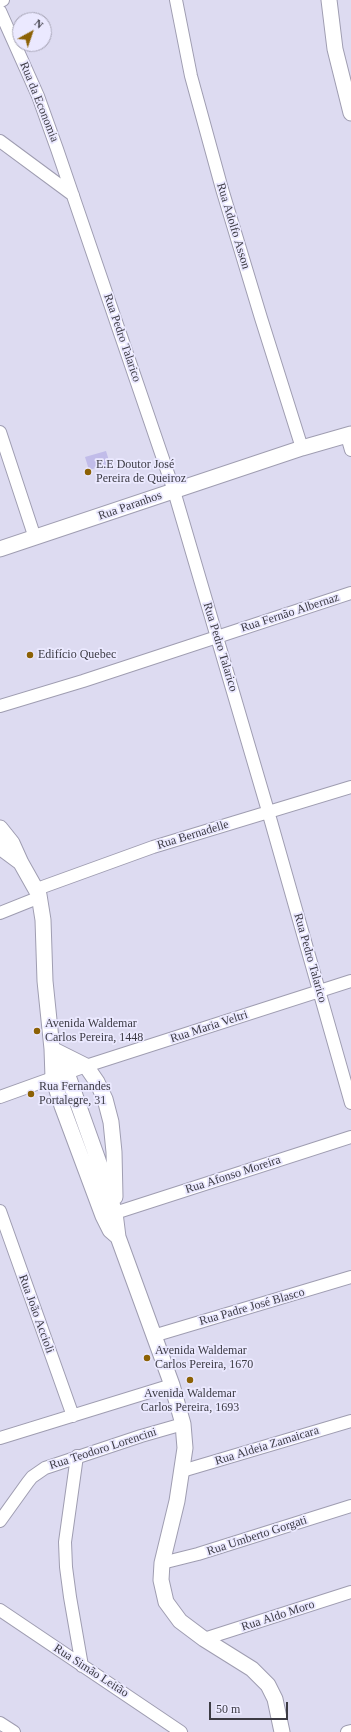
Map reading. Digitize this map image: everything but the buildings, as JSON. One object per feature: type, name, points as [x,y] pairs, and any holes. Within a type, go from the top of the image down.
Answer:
[{"type":"street","name":"Rua Adolfo Asson","points":[[176,0],[191,76],[222,189],[302,448]]},
{"type":"street","points":[[330,0],[335,49],[351,113]]},
{"type":"street","name":"Rua da Economia","points":[[0,11],[38,96],[73,195]]},
{"type":"street","points":[[0,141],[73,195]]},
{"type":"street","name":"Rua Pedro Talarico","points":[[73,195],[174,491],[268,811],[351,1103]]},
{"type":"street","points":[[0,432],[35,538]]},
{"type":"street","name":"Rua Paranhos","points":[[0,549],[302,448],[350,440]]},
{"type":"street","name":"Rua Fernão Albernaz","points":[[0,706],[83,681],[351,593]]},
{"type":"street","name":"Rua Bernadelle","points":[[0,913],[38,893],[153,847],[351,787]]},
{"type":"street","points":[[0,828],[12,843],[21,863],[38,893],[43,920],[47,1007],[52,1049],[60,1075],[98,1160],[115,1213]]},
{"type":"street","points":[[0,847],[21,863]]},
{"type":"street","name":"Rua Maria Veltri","points":[[0,1097],[86,1066],[351,981]]},
{"type":"street","points":[[52,1049],[86,1066],[97,1082],[105,1099],[111,1122],[114,1152],[115,1213],[118,1237],[153,1336],[172,1384],[183,1424],[186,1448],[162,1563],[161,1580],[166,1602],[180,1621],[204,1639],[252,1669],[268,1685],[275,1699],[282,1732]]},
{"type":"street","points":[[60,1075],[62,1106],[103,1216],[110,1230],[118,1237]]},
{"type":"street","name":"Rua Afonso Moreira","points":[[115,1213],[351,1137]]},
{"type":"street","name":"Rua João Accioli","points":[[0,1211],[73,1416]]},
{"type":"street","name":"Rua Padre José Blasco","points":[[153,1336],[351,1277]]},
{"type":"street","points":[[0,1438],[172,1384]]},
{"type":"street","name":"Rua Aldeia Zamaicara","points":[[182,1472],[351,1420]]},
{"type":"street","name":"Rua Teodoro Lorencini","points":[[0,1521],[32,1477],[45,1468],[77,1456],[183,1424]]},
{"type":"street","points":[[77,1456],[65,1548],[70,1597],[82,1666]]},
{"type":"street","name":"Rua Umberto Gorgati","points":[[162,1563],[198,1554],[351,1506]]},
{"type":"street","name":"Rua Aldo Moro","points":[[204,1639],[351,1592]]},
{"type":"street","name":"Rua Simão Leitão","points":[[0,1610],[181,1732]]},
{"type":"street","points":[[0,1723],[14,1732]]},
{"type":"shaded area","points":[[106,451],[110,464],[89,470],[85,457]]},
{"type":"place","name":"E.E Doutor José Pereira de Queiroz","points":[[88,472]]},
{"type":"place","name":"Edifício Quebec","points":[[30,655]]},
{"type":"place","name":"Avenida Waldemar Carlos Pereira, 1448","points":[[37,1031]]},
{"type":"place","name":"Rua Fernandes Portalegre, 31","points":[[31,1094]]},
{"type":"place","name":"Avenida Waldemar Carlos Pereira, 1670","points":[[147,1358]]},
{"type":"place","name":"Avenida Waldemar Carlos Pereira, 1693","points":[[190,1380]]}]
